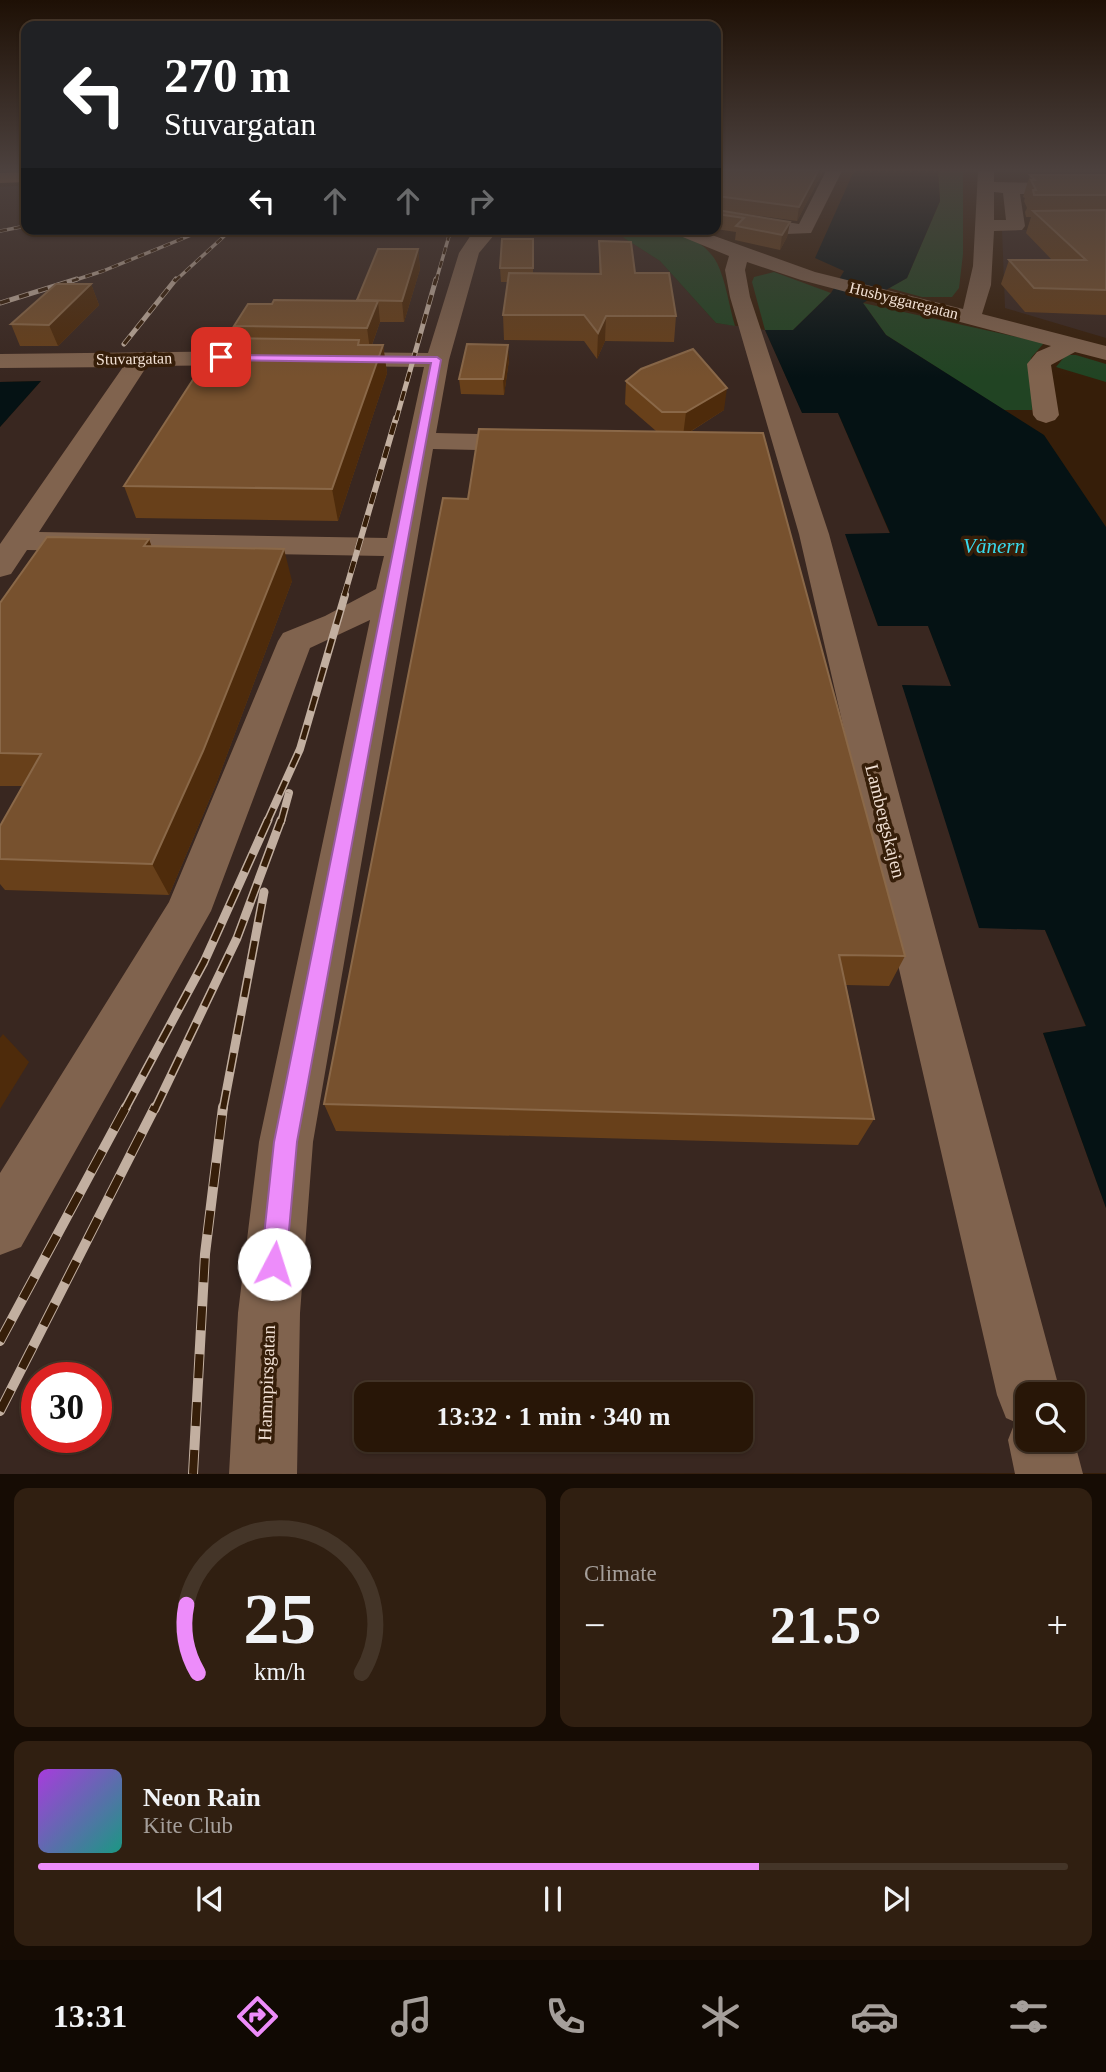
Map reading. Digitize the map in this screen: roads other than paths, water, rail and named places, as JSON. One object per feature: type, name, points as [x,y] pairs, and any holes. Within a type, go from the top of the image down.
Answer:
[{"type":"street","name":"Hamnpirsgatan","points":[[263,1474],[269,1313],[285,1142],[437,360],[469,253],[477,240]]},
{"type":"street","name":"Husbyggaregatan","points":[[705,240],[799,273],[1106,353]]},
{"type":"street","points":[[971,316],[977,304],[984,240]]},
{"type":"street","name":"Lambergskajen","points":[[745,256],[736,259],[735,270],[774,448],[817,547],[1027,1382]]},
{"type":"street","points":[[1046,415],[1039,364],[1045,357],[1074,344]]},
{"type":"street","points":[[0,567],[141,358]]},
{"type":"street","name":"Stuvargatan","points":[[0,361],[289,358]]},
{"type":"street","points":[[316,359],[437,360]]},
{"type":"street","points":[[421,441],[556,444]]},
{"type":"street","points":[[20,541],[361,545],[400,548]]},
{"type":"street","points":[[0,1226],[188,911],[295,641],[337,624],[391,595]]},
{"type":"street","points":[[1044,1452],[1049,1474]]},
{"type":"water","name":"Vänern","points":[[823,240],[923,240],[907,278],[863,303],[886,335],[1044,435],[1106,527],[1106,1208],[1043,1033],[1086,1026],[1045,930],[979,928],[902,685],[951,686],[928,626],[878,626],[845,534],[890,533],[838,413],[802,413],[765,330],[793,330],[831,293],[844,271],[815,258]]},
{"type":"water","points":[[41,381],[0,427],[0,382]]},
{"type":"railway","points":[[72,281],[180,240]]},
{"type":"railway","points":[[175,281],[220,240]]},
{"type":"railway","points":[[436,281],[448,240]]},
{"type":"railway","points":[[0,303],[77,279]]},
{"type":"railway","points":[[124,344],[176,279]]},
{"type":"railway","points":[[396,420],[436,279]]},
{"type":"railway","points":[[344,596],[396,418]]},
{"type":"railway","points":[[267,822],[300,749],[345,595]]},
{"type":"railway","points":[[281,822],[289,793]]},
{"type":"railway","points":[[125,1109],[204,962],[268,820]]},
{"type":"railway","points":[[155,1109],[237,938],[281,820]]},
{"type":"railway","points":[[223,1109],[264,892]]},
{"type":"railway","points":[[0,1341],[126,1107]]},
{"type":"railway","points":[[0,1411],[155,1107]]},
{"type":"railway","points":[[193,1474],[205,1254],[223,1107]]}]
